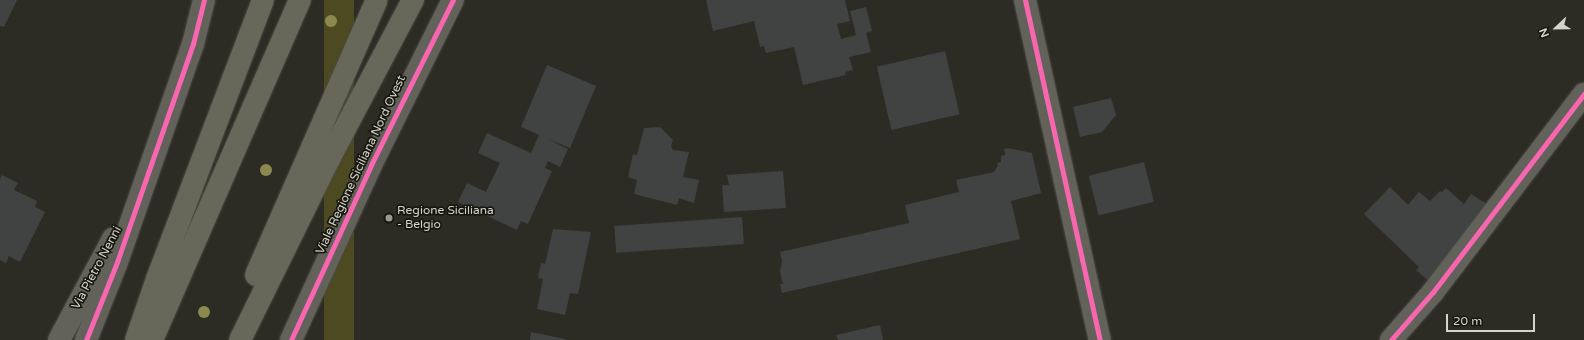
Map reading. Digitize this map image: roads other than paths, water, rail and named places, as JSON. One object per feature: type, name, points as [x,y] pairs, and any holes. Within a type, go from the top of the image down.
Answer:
[{"type":"main road","points":[[136,340],[157,280],[263,0]]},
{"type":"main road","points":[[152,340],[300,0]]},
{"type":"main road","points":[[228,340],[377,0]]},
{"type":"main road","points":[[240,340],[329,159],[413,0]]},
{"type":"street","points":[[193,44],[204,0]]},
{"type":"street","points":[[86,340],[117,262],[146,176],[210,0]]},
{"type":"street","name":"Viale Regione Siciliana Nord Ovest","points":[[291,340],[371,165],[453,0]]},
{"type":"street","points":[[1025,0],[1100,340]]},
{"type":"street","points":[[1391,340],[1433,292],[1584,94]]},
{"type":"street","name":"Via Pietro Nenni","points":[[59,340],[146,176]]},
{"type":"place","name":"Regione Siciliana - Belgio","points":[[389,218]]}]
